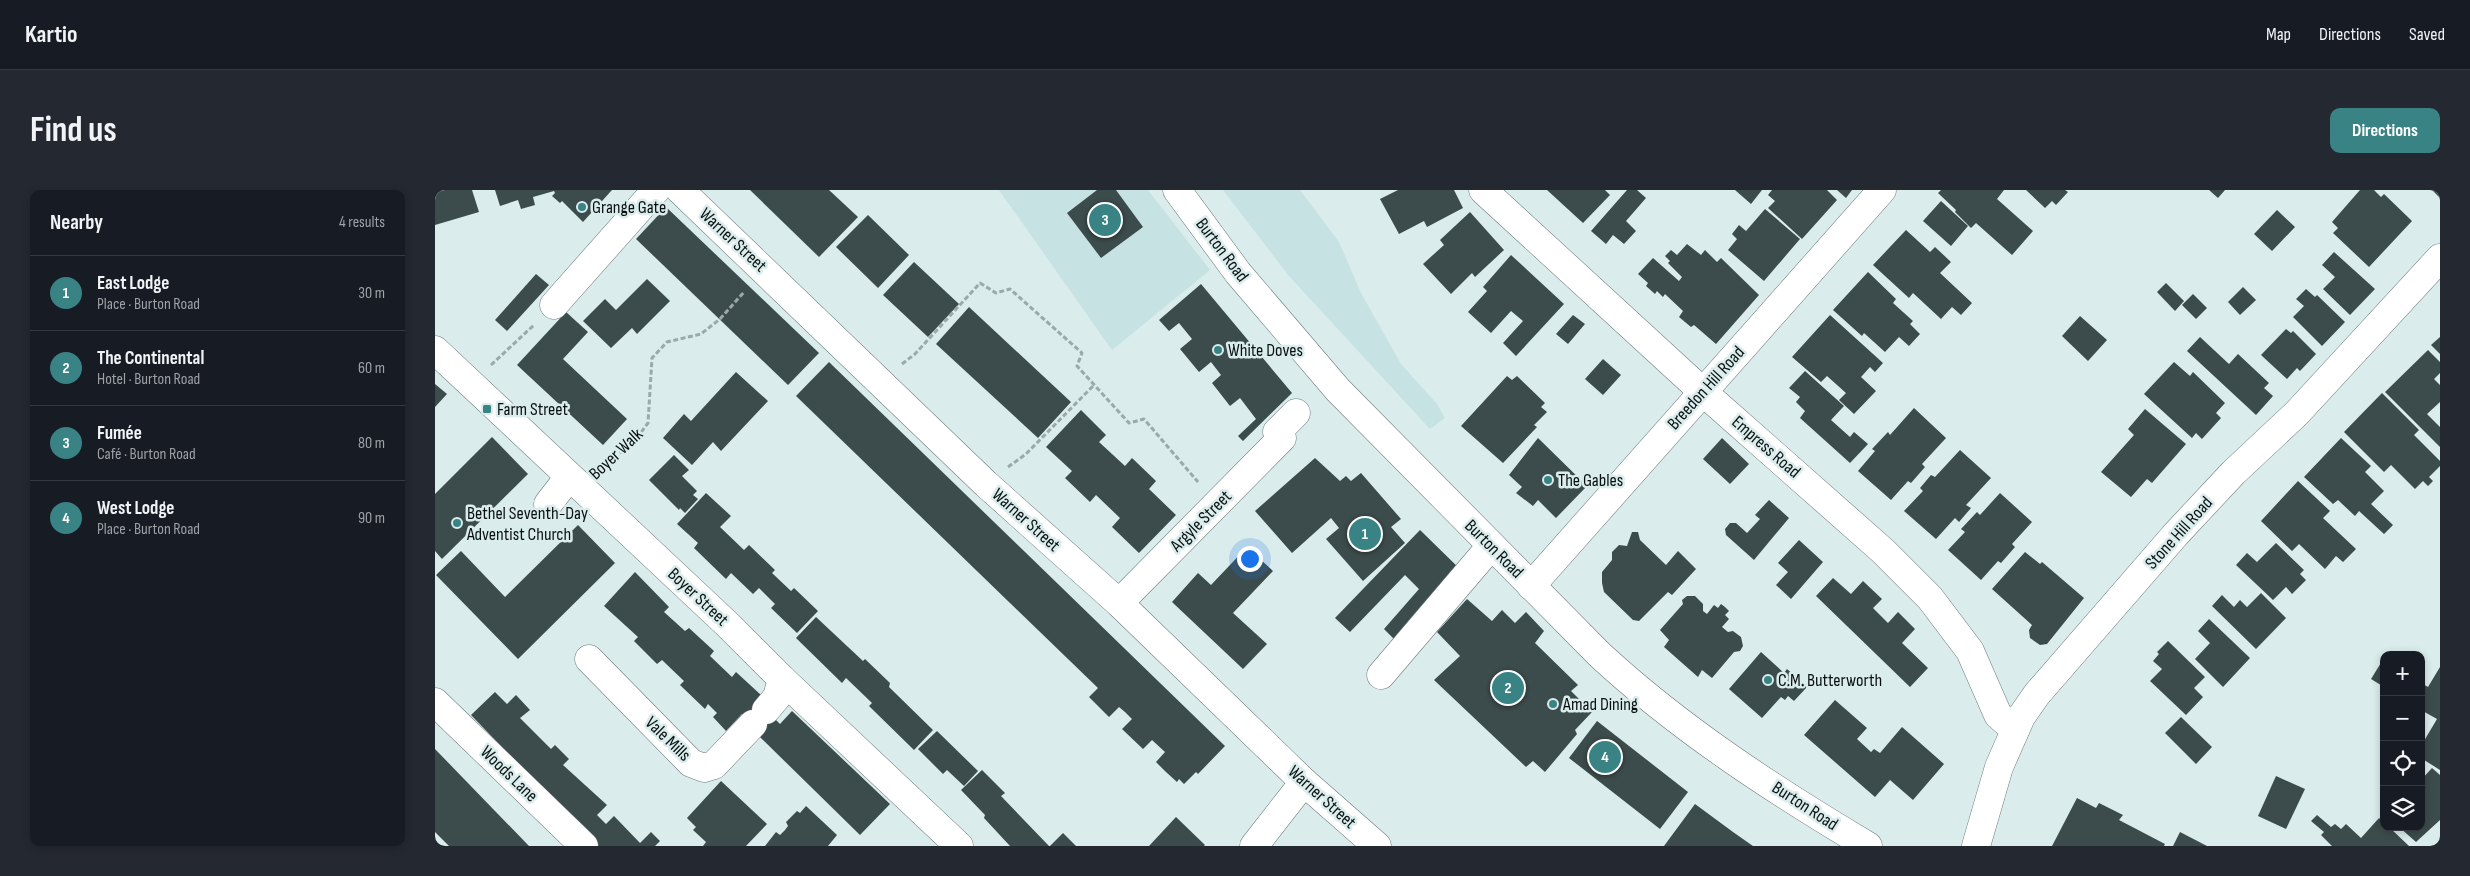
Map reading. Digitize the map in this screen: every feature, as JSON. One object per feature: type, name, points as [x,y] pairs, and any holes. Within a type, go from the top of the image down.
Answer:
[{"type":"street","points":[[554,305],[656,190]]},
{"type":"street","name":"Warner Street","points":[[680,190],[972,470],[1119,603],[1304,782],[1377,846]]},
{"type":"street","name":"Burton Road","points":[[1177,190],[1255,293],[1333,384],[1600,655],[1653,702],[1741,764],[1868,846]]},
{"type":"street","name":"Empress Road","points":[[1483,190],[1703,392],[1883,551],[1930,598],[1969,651],[1998,716],[2015,730]]},
{"type":"street","name":"Breedon Hill Road","points":[[1531,586],[1882,190]]},
{"type":"street","name":"Stone Hill Road","points":[[1976,846],[1999,767],[2015,730],[2037,694],[2176,534],[2233,473],[2297,412],[2438,264]]},
{"type":"street","name":"Boyer Street","points":[[435,350],[727,624],[782,679],[959,846]]},
{"type":"street","name":"Argyle Street","points":[[1119,603],[1218,505],[1282,438],[1277,432],[1296,413]]},
{"type":"street","points":[[548,504],[574,482]]},
{"type":"street","points":[[1381,674],[1491,546]]},
{"type":"street","name":"Vale Mills","points":[[589,659],[691,763],[703,768],[714,765],[777,697],[782,679]]},
{"type":"street","name":"Woods Lane","points":[[435,702],[584,846]]},
{"type":"street","points":[[1260,844],[1304,782]]},
{"type":"path","name":"Boyer Walk","points":[[574,482],[637,438],[649,423],[652,358],[667,342],[701,334],[720,319],[750,286],[759,264]]},
{"type":"path","points":[[915,354],[980,283],[996,293],[1010,289],[1082,353],[1077,366],[1129,423],[1144,419],[1218,505]]},
{"type":"path","points":[[471,384],[554,305]]},
{"type":"path","points":[[1026,454],[1094,385]]},
{"type":"shaded area","points":[[999,190],[1148,190],[1210,270],[1112,350]]},
{"type":"shaded area","points":[[1223,190],[1300,190],[1339,242],[1361,293],[1401,364],[1437,404],[1445,418],[1430,429],[1289,276]]},
{"type":"building","points":[[444,190],[472,190],[479,212],[435,225],[435,192]]},
{"type":"building","name":"Grange Gate","points":[[495,190],[612,190],[583,222],[562,201],[560,203],[552,196],[555,193],[554,191],[533,197],[535,205],[521,209],[518,200],[500,206]]},
{"type":"building","points":[[750,190],[829,190],[858,217],[819,257]]},
{"type":"building","points":[[1097,190],[1116,190],[1143,227],[1101,258],[1067,213]]},
{"type":"building","points":[[1398,190],[1454,190],[1463,208],[1427,227],[1424,221],[1399,234],[1380,199]]},
{"type":"building","points":[[1547,190],[1605,190],[1610,195],[1583,223]]},
{"type":"building","points":[[1627,190],[1637,190],[1646,198],[1626,221],[1636,231],[1624,244],[1613,235],[1606,244],[1591,231]]},
{"type":"building","points":[[1735,190],[1762,190],[1751,204]]},
{"type":"building","points":[[1772,190],[1827,190],[1837,200],[1802,239],[1768,208],[1775,201],[1768,195]]},
{"type":"building","points":[[1837,190],[1852,190],[1846,198]]},
{"type":"building","points":[[1941,190],[2004,190],[1997,199],[2033,231],[2012,255],[1976,223],[1971,228],[1938,193]]},
{"type":"building","points":[[2026,190],[2065,190],[2068,192],[2056,205],[2052,201],[2045,208]]},
{"type":"building","points":[[2209,190],[2225,190],[2218,198]]},
{"type":"building","points":[[2360,190],[2374,190],[2381,197],[2384,194],[2412,221],[2369,267],[2333,233],[2338,228],[2332,222]]},
{"type":"building","points":[[2432,190],[2440,190],[2440,198]]},
{"type":"building","points":[[1941,201],[1968,226],[1951,246],[1923,221]]},
{"type":"building","points":[[666,207],[819,353],[788,385],[636,239]]},
{"type":"building","points":[[1765,209],[1800,239],[1764,281],[1728,250],[1737,239],[1732,234],[1739,225],[1746,231]]},
{"type":"building","points":[[2277,210],[2295,227],[2272,251],[2254,234]]},
{"type":"building","points":[[1470,212],[1504,250],[1475,277],[1472,273],[1451,294],[1423,264],[1444,245],[1440,240]]},
{"type":"building","points":[[868,215],[909,255],[878,288],[836,247]]},
{"type":"building","points":[[1906,230],[1930,252],[1935,247],[1951,262],[1940,273],[1972,303],[1961,315],[1952,307],[1941,319],[1913,293],[1909,298],[1873,265]]},
{"type":"building","points":[[1687,244],[1701,255],[1705,250],[1717,262],[1721,258],[1759,295],[1716,344],[1694,325],[1691,327],[1679,317],[1683,311],[1665,294],[1663,297],[1657,291],[1655,294],[1646,286],[1648,283],[1638,274],[1653,258],[1679,281],[1682,277],[1668,263],[1670,261],[1665,256],[1671,250],[1677,255]]},
{"type":"building","points":[[2334,252],[2375,289],[2350,315],[2323,289],[2335,277],[2322,265]]},
{"type":"building","points":[[1511,255],[1564,304],[1516,356],[1503,343],[1523,321],[1511,311],[1491,333],[1468,312],[1487,291],[1483,287]]},
{"type":"building","points":[[914,262],[959,304],[928,337],[883,295]]},
{"type":"building","points":[[1868,272],[1896,299],[1893,303],[1913,321],[1910,324],[1920,334],[1909,346],[1899,337],[1885,352],[1864,333],[1862,336],[1833,310]]},
{"type":"building","points":[[536,274],[549,285],[507,331],[495,320]]},
{"type":"building","points":[[647,279],[670,301],[637,334],[632,328],[611,348],[583,321],[605,299],[616,310]]},
{"type":"building","points":[[2166,283],[2184,301],[2175,311],[2157,292]]},
{"type":"building","points":[[1201,284],[1292,393],[1243,441],[1238,436],[1256,419],[1240,398],[1230,406],[1212,383],[1221,375],[1211,362],[1199,372],[1180,349],[1192,339],[1179,323],[1169,331],[1159,320]]},
{"type":"building","points":[[2243,287],[2256,300],[2240,315],[2228,302]]},
{"type":"building","points":[[2306,289],[2315,297],[2317,295],[2345,322],[2322,346],[2293,317],[2304,306],[2296,299]]},
{"type":"building","points":[[2193,294],[2207,308],[2196,319],[2182,305]]},
{"type":"building","points":[[969,307],[1071,402],[1038,438],[936,344]]},
{"type":"building","points":[[566,312],[588,332],[563,359],[627,419],[603,445],[517,365]]},
{"type":"building","points":[[1573,315],[1585,324],[1568,344],[1556,334]]},
{"type":"building","points":[[1830,315],[1883,363],[1875,372],[1870,367],[1861,377],[1876,391],[1854,414],[1839,400],[1846,393],[1827,376],[1821,382],[1792,357]]},
{"type":"building","points":[[2080,316],[2107,340],[2088,361],[2062,336]]},
{"type":"building","points":[[2286,329],[2291,333],[2293,331],[2316,354],[2300,371],[2297,368],[2287,379],[2261,355]]},
{"type":"building","points":[[2200,337],[2229,364],[2238,354],[2269,383],[2264,388],[2273,396],[2256,415],[2187,351]]},
{"type":"building","points":[[2440,337],[2440,354],[2431,345]]},
{"type":"building","points":[[2428,350],[2440,362],[2440,373],[2434,379],[2440,385],[2440,402],[2427,414],[2440,427],[2440,447],[2385,392]]},
{"type":"building","points":[[1603,359],[1621,375],[1603,395],[1585,379]]},
{"type":"building","points":[[829,362],[1225,746],[1198,774],[1196,772],[1184,784],[1179,779],[1177,782],[1166,772],[1156,762],[1165,752],[1152,740],[1143,749],[1122,729],[1132,719],[1119,707],[1109,717],[1089,697],[1098,688],[796,396]]},
{"type":"building","points":[[2174,362],[2190,376],[2193,372],[2225,403],[2216,413],[2221,418],[2202,439],[2196,433],[2192,438],[2144,394]]},
{"type":"building","points":[[1805,371],[1844,406],[1831,420],[1850,437],[1854,432],[1868,444],[1850,463],[1800,418],[1805,411],[1796,402],[1800,397],[1789,388]]},
{"type":"building","points":[[736,372],[768,401],[721,451],[713,442],[692,465],[663,438],[684,414],[691,421]]},
{"type":"building","points":[[1507,376],[1512,380],[1517,376],[1545,403],[1541,407],[1547,412],[1534,425],[1537,427],[1503,463],[1461,426]]},
{"type":"building","points":[[435,384],[447,394],[435,407]]},
{"type":"building","points":[[2382,393],[2419,430],[2414,435],[2440,461],[2440,466],[2429,477],[2433,481],[2428,486],[2423,481],[2415,489],[2391,465],[2384,472],[2344,432]]},
{"type":"building","points":[[1914,408],[1946,438],[1922,464],[1925,467],[1911,483],[1908,481],[1891,500],[1858,471],[1875,451],[1872,449],[1888,432],[1890,435]]},
{"type":"building","points":[[2145,409],[2186,444],[2152,483],[2147,479],[2131,497],[2101,472],[2134,435],[2128,429]]},
{"type":"building","points":[[1081,410],[1106,435],[1099,442],[1125,466],[1132,458],[1156,481],[1149,489],[1176,515],[1139,553],[1112,527],[1120,518],[1096,495],[1090,502],[1065,478],[1072,471],[1046,447]]},
{"type":"building","name":"Bethel Seventh-Day Adventist Church","points":[[492,437],[528,474],[442,559],[435,551],[435,494]]},
{"type":"building","name":"The Gables","points":[[1538,438],[1587,486],[1556,518],[1538,500],[1533,506],[1516,493],[1522,487],[1509,475]]},
{"type":"building","points":[[1722,438],[1749,464],[1730,484],[1703,459]]},
{"type":"building","points":[[2341,438],[2371,466],[2365,472],[2384,491],[2371,504],[2393,525],[2384,534],[2359,511],[2355,516],[2338,500],[2333,504],[2304,477]]},
{"type":"building","points":[[1960,450],[1991,478],[1966,505],[1971,508],[1959,522],[1955,518],[1936,539],[1904,511],[1923,491],[1920,488],[1931,475],[1935,477]]},
{"type":"building","points":[[674,455],[689,470],[682,476],[697,491],[693,495],[698,499],[685,513],[680,508],[679,510],[649,480]]},
{"type":"building","points":[[1315,458],[1340,481],[1346,476],[1351,481],[1361,473],[1401,519],[1391,527],[1405,543],[1363,581],[1326,539],[1339,528],[1331,518],[1292,553],[1255,511]]},
{"type":"building","points":[[2298,481],[2330,511],[2323,518],[2356,549],[2343,562],[2336,556],[2325,569],[2299,544],[2292,551],[2261,521]]},
{"type":"building","points":[[706,493],[731,516],[720,527],[744,550],[749,545],[775,570],[772,573],[791,591],[794,588],[818,611],[797,633],[771,608],[775,604],[759,588],[753,594],[731,573],[726,579],[694,548],[698,543],[677,524]]},
{"type":"building","points":[[2000,493],[2032,522],[2012,544],[2015,547],[2001,563],[1998,561],[1981,580],[1948,550],[1965,532],[1961,529],[1977,512],[1980,515]]},
{"type":"building","points":[[1769,500],[1789,518],[1754,560],[1726,535],[1725,529],[1730,523],[1736,523],[1747,533],[1760,519],[1755,515]]},
{"type":"building","points":[[578,525],[615,563],[518,659],[436,575],[461,551],[505,597]]},
{"type":"building","points":[[1420,530],[1463,572],[1396,641],[1384,629],[1419,589],[1405,575],[1350,632],[1335,618]]},
{"type":"building","points":[[1632,532],[1638,532],[1640,540],[1666,565],[1678,551],[1696,569],[1672,595],[1668,592],[1639,621],[1633,620],[1604,592],[1602,583],[1602,572],[1612,560],[1612,552],[1619,545],[1627,546]]},
{"type":"building","points":[[1799,540],[1823,562],[1791,599],[1776,585],[1788,572],[1778,563]]},
{"type":"building","points":[[2276,543],[2304,570],[2300,574],[2306,580],[2292,594],[2286,587],[2273,600],[2236,565],[2247,553],[2257,562]]},
{"type":"building","points":[[1247,547],[1273,571],[1233,613],[1267,644],[1243,669],[1172,602],[1198,573],[1211,585]]},
{"type":"building","points":[[2025,552],[2040,564],[2042,562],[2084,598],[2047,644],[2040,645],[2030,638],[2029,630],[2032,625],[1992,589]]},
{"type":"building","points":[[635,572],[669,607],[664,612],[685,631],[689,628],[714,651],[710,656],[732,677],[736,672],[761,695],[756,700],[780,724],[792,711],[890,804],[860,835],[759,736],[762,734],[742,714],[726,731],[713,717],[717,713],[708,704],[705,709],[680,685],[684,681],[662,660],[657,664],[634,641],[638,637],[604,606]]},
{"type":"building","points":[[1833,578],[1851,594],[1863,581],[1882,599],[1873,608],[1888,623],[1898,612],[1915,629],[1902,643],[1928,668],[1910,687],[1816,596]]},
{"type":"building","points":[[2261,593],[2286,618],[2256,649],[2212,606],[2222,595],[2234,607],[2240,600],[2247,607]]},
{"type":"building","points":[[1687,596],[1695,596],[1703,604],[1703,611],[1707,614],[1714,605],[1718,608],[1721,604],[1725,607],[1729,611],[1725,615],[1729,619],[1722,627],[1728,632],[1733,631],[1741,637],[1743,646],[1740,651],[1734,652],[1712,678],[1702,670],[1698,677],[1664,647],[1669,640],[1660,630],[1683,604],[1682,600]]},
{"type":"building","points":[[1467,599],[1492,621],[1502,610],[1515,623],[1526,612],[1544,631],[1535,643],[1578,685],[1571,691],[1592,712],[1575,730],[1577,734],[1545,772],[1533,761],[1526,767],[1434,680],[1460,656],[1437,632]]},
{"type":"building","points":[[816,617],[863,661],[865,659],[890,683],[889,687],[933,730],[914,750],[869,706],[872,703],[846,678],[842,683],[796,638]]},
{"type":"building","points":[[2209,619],[2250,658],[2223,687],[2195,659],[2210,643],[2198,631]]},
{"type":"building","points":[[2168,641],[2205,677],[2194,688],[2203,697],[2186,715],[2150,681],[2162,669],[2153,661],[2159,654],[2157,652]]},
{"type":"building","name":"C.M. Butterworth","points":[[1761,652],[1784,673],[1787,669],[1807,687],[1794,701],[1788,696],[1785,700],[1781,697],[1762,718],[1729,689]]},
{"type":"building","points":[[2380,664],[2380,685],[2371,679]]},
{"type":"building","points":[[2440,667],[2440,770],[2425,761],[2425,739],[2437,719],[2425,712],[2425,685],[2428,687]]},
{"type":"building","points":[[495,692],[507,704],[516,695],[530,710],[520,718],[551,749],[555,745],[569,759],[563,765],[607,805],[597,815],[606,824],[614,816],[640,843],[651,832],[660,841],[655,846],[598,846],[471,715]]},
{"type":"building","points":[[1835,700],[1867,728],[1857,739],[1871,752],[1874,749],[1880,753],[1902,727],[1944,764],[1913,800],[1890,780],[1875,797],[1804,735]]},
{"type":"building","points":[[2181,717],[2212,747],[2196,764],[2165,733]]},
{"type":"building","points":[[1597,721],[1688,792],[1660,829],[1569,758]]},
{"type":"building","points":[[937,731],[978,771],[964,786],[947,770],[943,774],[918,749]]},
{"type":"building","points":[[435,749],[529,846],[449,846],[435,832]]},
{"type":"building","points":[[2432,768],[2440,775],[2440,820],[2416,842],[2404,831],[2425,831],[2425,776]]},
{"type":"building","points":[[982,770],[1005,793],[1001,796],[1049,846],[1010,846],[984,818],[985,815],[961,790]]},
{"type":"building","points":[[2276,776],[2305,789],[2286,829],[2258,816]]},
{"type":"building","points":[[721,781],[767,824],[746,846],[703,846],[706,842],[693,830],[696,827],[687,818]]},
{"type":"building","points":[[2077,798],[2096,808],[2099,803],[2123,815],[2119,820],[2165,844],[2164,846],[2052,846]]},
{"type":"building","points":[[1695,804],[1733,832],[1753,846],[1664,846]]},
{"type":"building","points":[[806,806],[837,835],[828,846],[765,846],[776,832],[780,835],[785,830],[788,826],[786,822],[797,811],[800,813]]},
{"type":"building","points":[[2317,815],[2331,827],[2335,824],[2341,829],[2346,824],[2361,838],[2379,818],[2380,831],[2393,831],[2409,846],[2332,846],[2321,835],[2324,832],[2311,821]]},
{"type":"building","points":[[1176,817],[1205,845],[1204,846],[1149,846]]},
{"type":"building","points":[[2180,832],[2207,846],[2173,846]]},
{"type":"building","points":[[1063,833],[1076,846],[1050,846]]},
{"type":"place","name":"Grange Gate","points":[[582,207]]},
{"type":"place","name":"Fumée","points":[[1105,220]]},
{"type":"place","name":"White Doves","points":[[1218,350]]},
{"type":"place","name":"Farm Street","points":[[487,409]]},
{"type":"place","name":"The Gables","points":[[1548,480]]},
{"type":"place","name":"Bethel Seventh-Day Adventist Church","points":[[457,523]]},
{"type":"place","name":"East Lodge","points":[[1365,534]]},
{"type":"place","name":"C.M. Butterworth","points":[[1768,680]]},
{"type":"place","name":"The Continental","points":[[1508,688]]},
{"type":"place","name":"Amad Dining","points":[[1553,704]]},
{"type":"place","name":"West Lodge","points":[[1605,757]]}]
